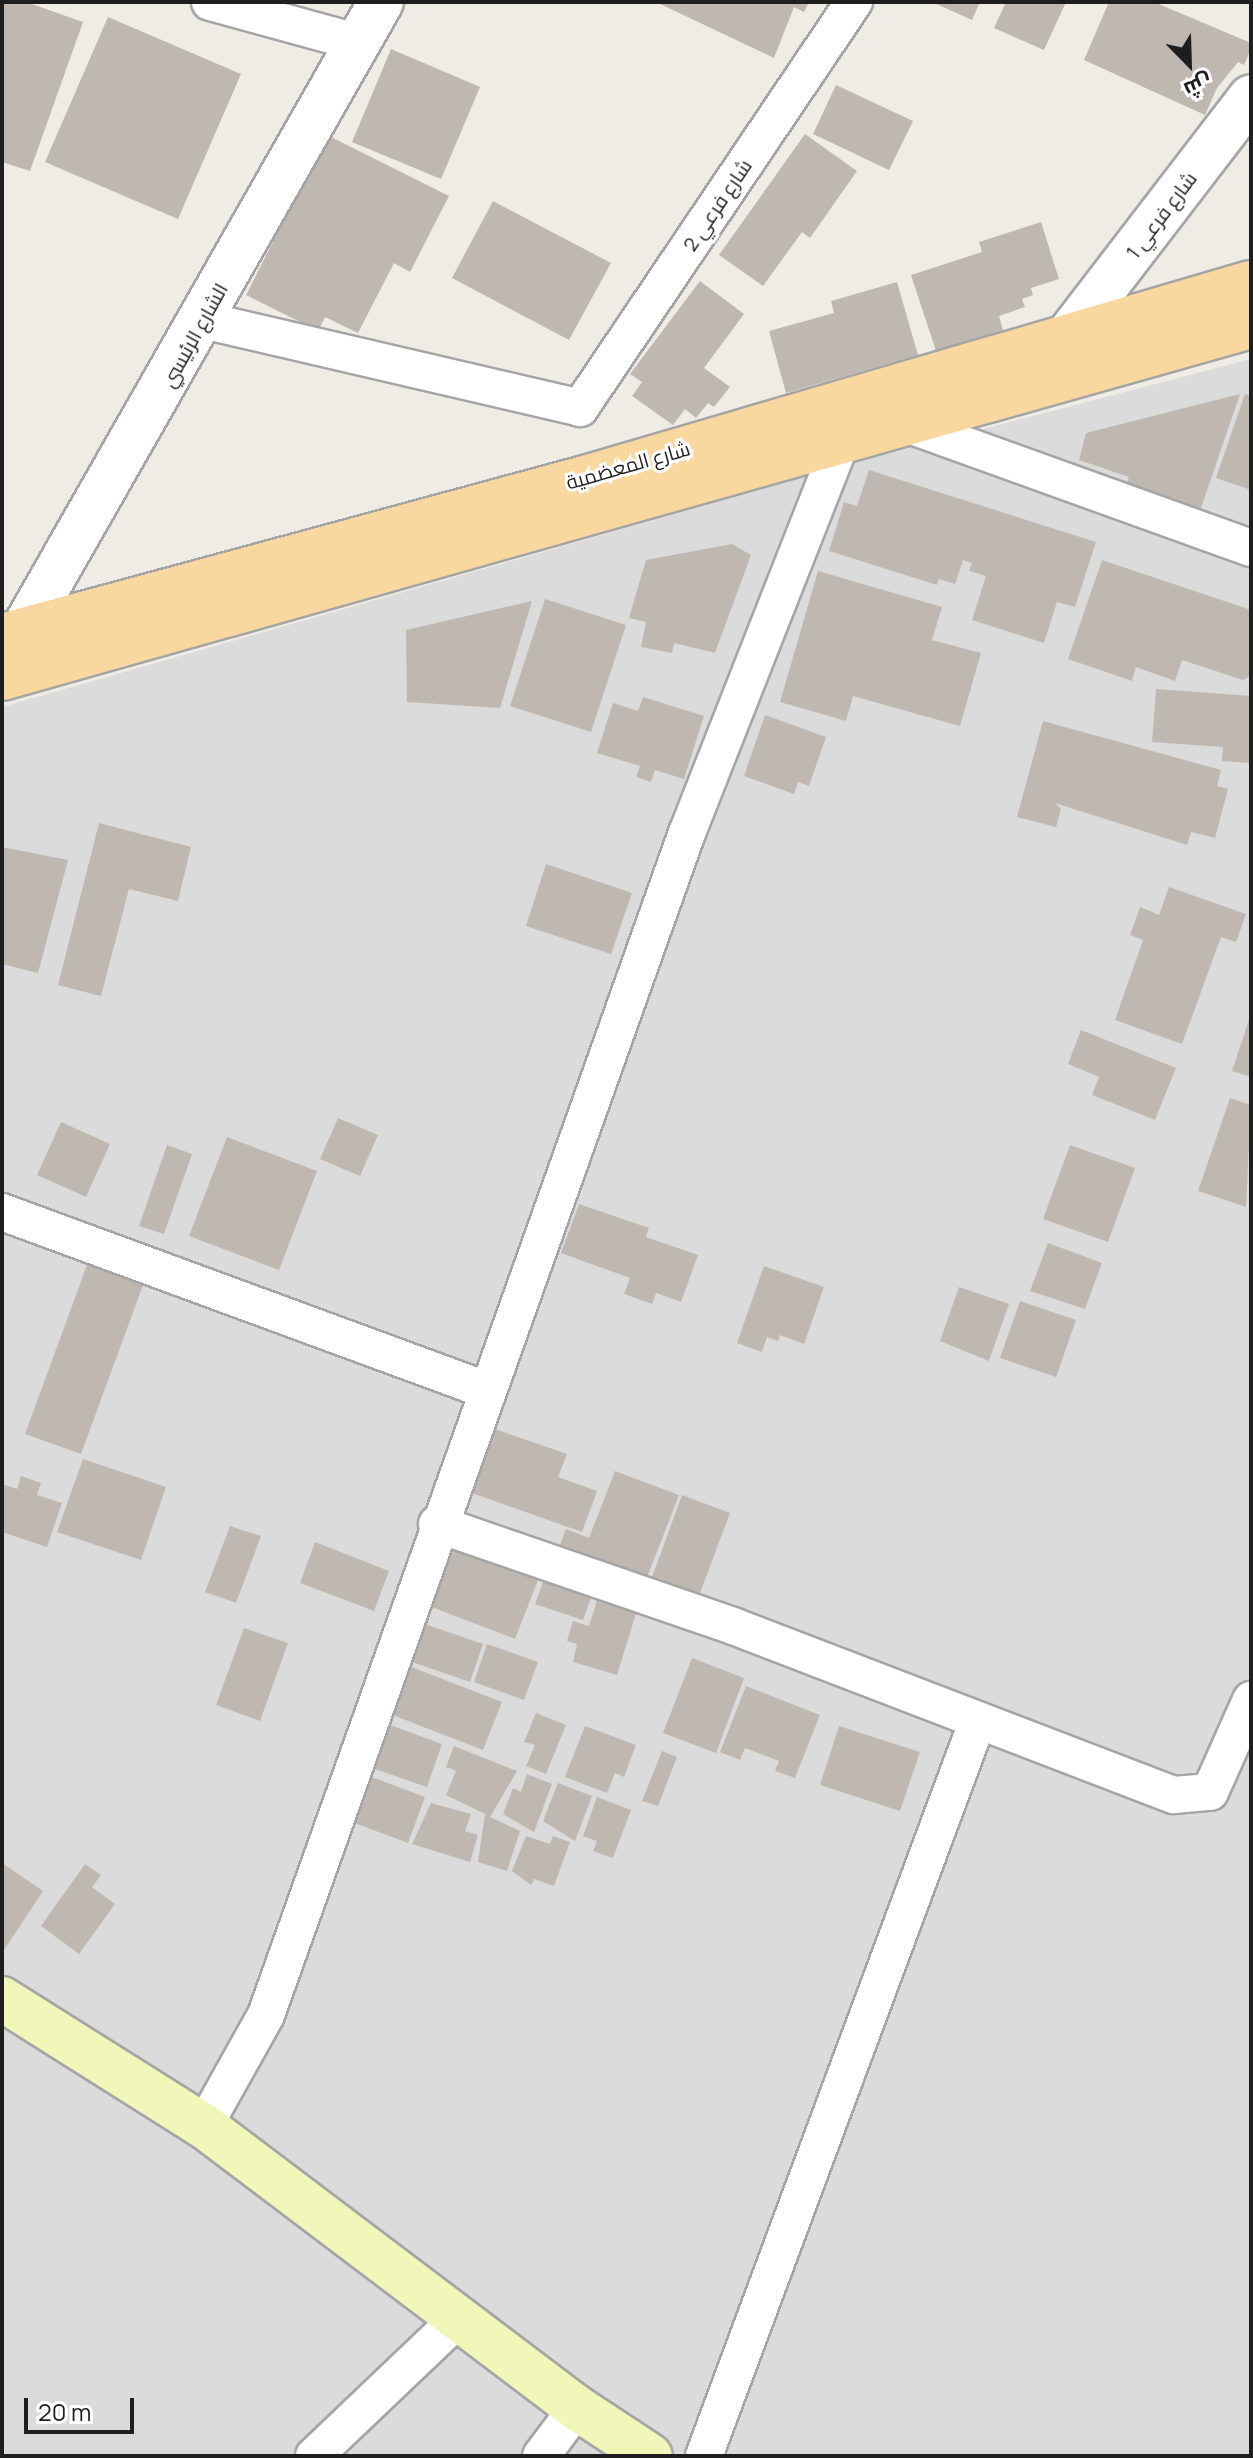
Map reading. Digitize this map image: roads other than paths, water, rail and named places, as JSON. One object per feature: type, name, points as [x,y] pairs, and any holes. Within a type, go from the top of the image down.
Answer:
[{"type":"main road","name":"شارع المعضمية","points":[[15,632],[581,479],[1070,333],[1251,283]]},
{"type":"main road","name":"شارع المعضمية","points":[[2,678],[909,425],[1251,326]]},
{"type":"main road","points":[[2,1999],[204,2126],[461,2316],[577,2408],[650,2456]]},
{"type":"street","points":[[210,2],[356,42]]},
{"type":"street","name":"الشارع الرئيسي","points":[[2,665],[15,632],[203,320],[381,2]]},
{"type":"street","name":"شارع فرعي 2","points":[[203,320],[580,408],[854,2]]},
{"type":"street","name":"شارع فرعي 1","points":[[1070,333],[1251,97]]},
{"type":"street","points":[[909,425],[1251,548]]},
{"type":"street","points":[[204,2126],[266,2015],[437,1524],[687,833],[841,442]]},
{"type":"street","points":[[2,1212],[486,1390]]},
{"type":"street","points":[[437,1524],[1186,1794],[1210,1792],[1251,1700]]},
{"type":"street","points":[[704,2456],[978,1720]]},
{"type":"street","points":[[314,2456],[461,2316]]},
{"type":"street","points":[[541,2456],[577,2408]]}]
